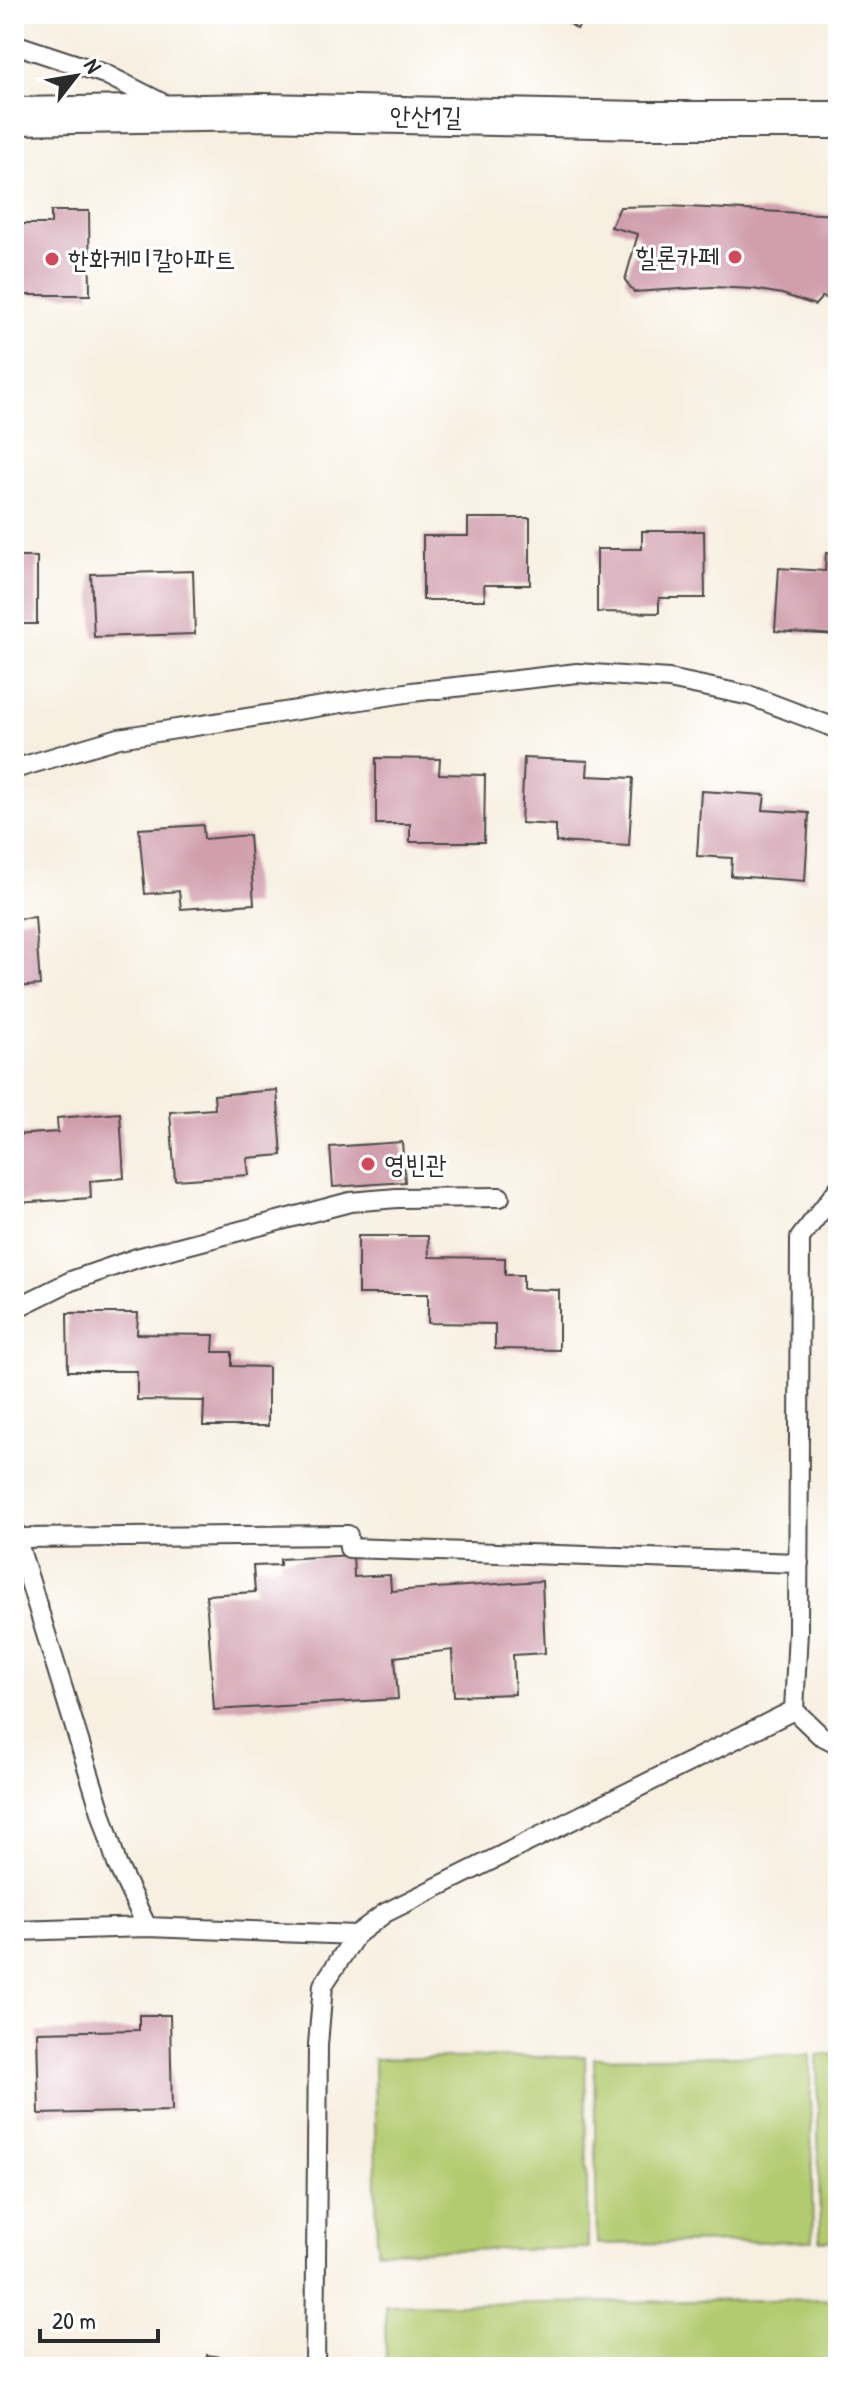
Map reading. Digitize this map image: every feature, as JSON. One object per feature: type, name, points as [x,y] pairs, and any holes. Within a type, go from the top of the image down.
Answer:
[{"type":"street","name":"안산1길","points":[[14,116],[262,112],[642,120],[838,120]]},
{"type":"lane","points":[[14,44],[105,74],[181,114]]},
{"type":"lane","points":[[14,769],[119,738],[412,692],[577,673],[669,679],[751,696],[838,729]]},
{"type":"lane","points":[[838,1189],[800,1238],[799,1563],[794,1710],[820,1735],[838,1744]]},
{"type":"lane","points":[[14,1309],[71,1281],[137,1258],[338,1205],[397,1198],[500,1197]]},
{"type":"lane","points":[[147,1927],[117,1864],[15,1534],[348,1535],[349,1548],[799,1563]]},
{"type":"lane","points":[[315,2367],[318,2045],[323,1985],[356,1935],[385,1913],[794,1710]]},
{"type":"lane","points":[[14,1931],[147,1927],[356,1935]]},
{"type":"green space","points":[[838,2054],[838,2240],[820,2241],[817,2055]]},
{"type":"green space","points":[[810,2055],[813,2241],[597,2244],[594,2058]]},
{"type":"green space","points":[[585,2056],[588,2248],[377,2251],[374,2059]]},
{"type":"green space","points":[[838,2299],[838,2367],[386,2367],[385,2305]]},
{"type":"building","points":[[557,14],[588,14],[577,29]]},
{"type":"building","name":"힐론카페","points":[[668,206],[838,215],[838,300],[822,297],[815,305],[782,294],[712,287],[634,292],[625,280],[638,234],[611,227],[620,207]]},
{"type":"building","name":"한화케미칼아파트","points":[[51,211],[89,211],[90,295],[14,295],[14,213],[21,213],[21,224],[51,224]]},
{"type":"building","points":[[468,518],[530,518],[530,585],[484,585],[485,600],[423,600],[423,536],[468,536]]},
{"type":"building","points":[[642,531],[704,531],[705,598],[659,598],[659,613],[597,612],[597,549],[642,549]]},
{"type":"building","points":[[826,553],[838,554],[837,635],[775,631],[779,568],[825,571]]},
{"type":"building","points":[[14,557],[37,557],[37,624],[14,624]]},
{"type":"building","points":[[193,571],[195,634],[94,637],[91,574]]},
{"type":"building","points":[[376,758],[440,759],[439,774],[485,775],[484,842],[410,842],[410,824],[376,824]]},
{"type":"building","points":[[524,758],[588,761],[587,776],[633,778],[629,846],[556,842],[556,825],[521,823]]},
{"type":"building","points":[[701,791],[765,795],[763,810],[809,813],[805,881],[731,876],[732,858],[697,856]]},
{"type":"building","points":[[203,825],[204,839],[249,835],[254,904],[181,909],[179,891],[145,894],[139,829]]},
{"type":"building","points":[[35,917],[40,985],[14,987],[14,919]]},
{"type":"building","points":[[277,1090],[282,1155],[247,1158],[249,1175],[175,1180],[170,1112],[215,1109],[214,1095]]},
{"type":"building","points":[[120,1113],[124,1178],[90,1181],[91,1198],[17,1203],[14,1135],[58,1132],[57,1118]]},
{"type":"building","name":"영빈관","points":[[402,1142],[405,1182],[333,1187],[330,1147]]},
{"type":"building","points":[[358,1236],[428,1236],[429,1257],[505,1258],[505,1275],[523,1275],[523,1289],[559,1290],[559,1350],[495,1349],[495,1324],[428,1323],[428,1294],[358,1294]]},
{"type":"building","points":[[67,1313],[138,1313],[137,1334],[214,1335],[213,1352],[232,1352],[232,1366],[268,1367],[268,1426],[203,1426],[204,1401],[137,1400],[137,1371],[68,1371]]},
{"type":"building","points":[[353,1555],[354,1577],[390,1575],[391,1591],[542,1581],[545,1653],[513,1655],[515,1694],[454,1696],[452,1650],[395,1657],[398,1699],[214,1710],[206,1595],[255,1592],[253,1566],[280,1565],[280,1559]]},
{"type":"building","points":[[139,2015],[170,2015],[172,2111],[39,2114],[37,2032],[139,2030]]},
{"type":"building","points":[[207,2355],[259,2362],[258,2367],[206,2367]]},
{"type":"place","name":"힐론카페","points":[[735,257]]},
{"type":"place","name":"한화케미칼아파트","points":[[52,259]]},
{"type":"place","name":"영빈관","points":[[368,1164]]}]
